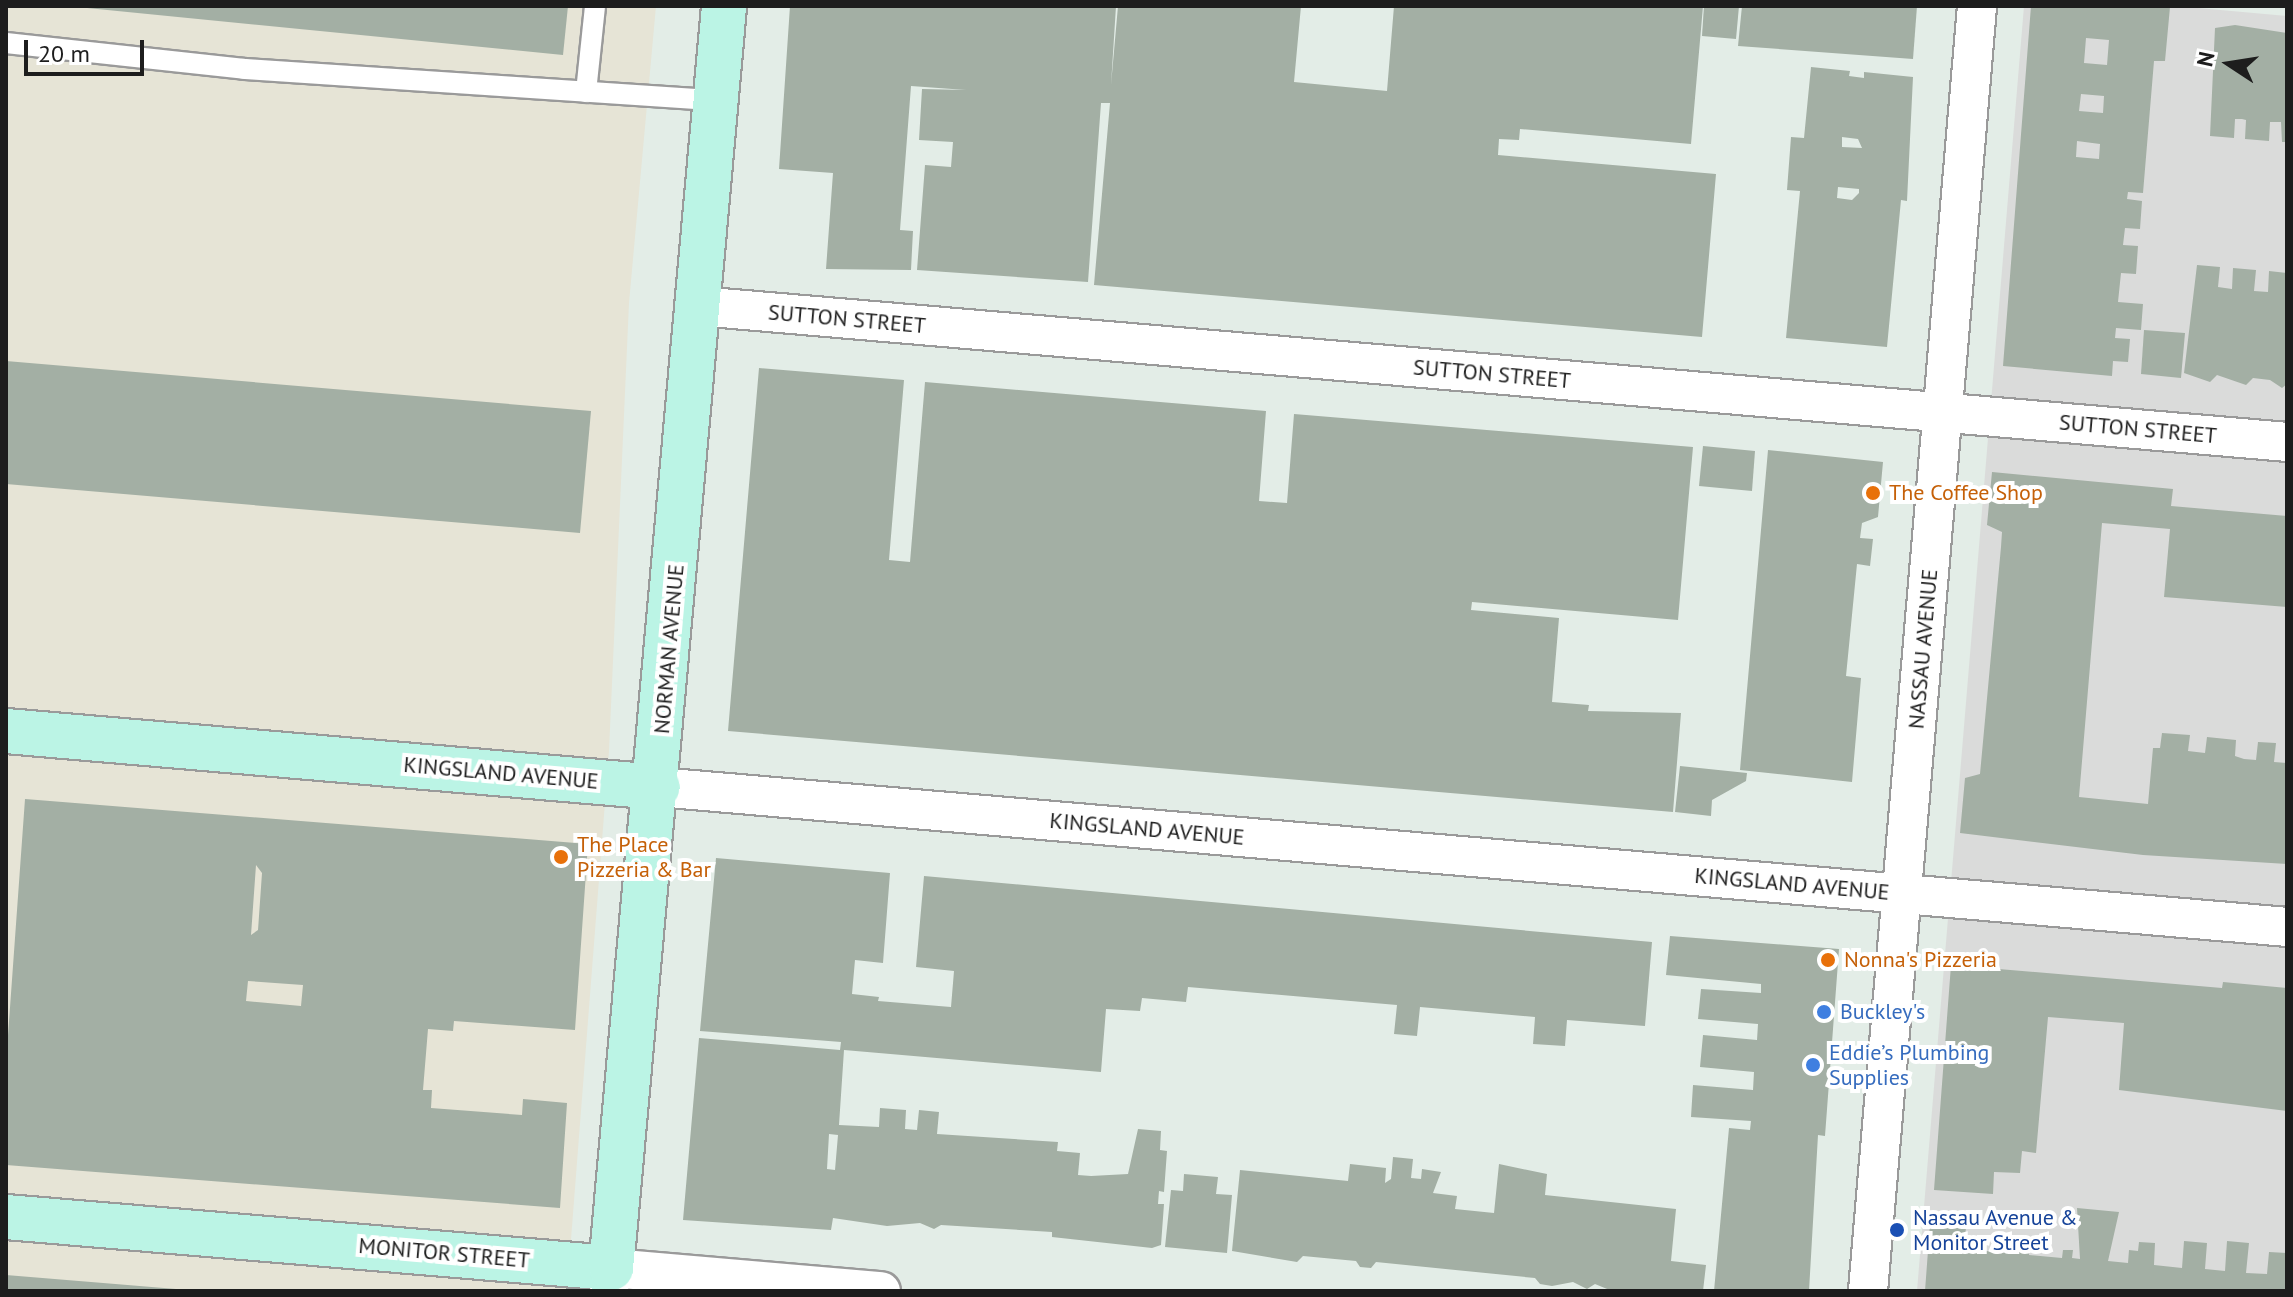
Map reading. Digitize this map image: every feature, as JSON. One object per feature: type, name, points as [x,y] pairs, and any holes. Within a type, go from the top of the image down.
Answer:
[{"type":"main road","name":"NORMAN AVENUE","points":[[610,1279],[658,787],[724,6]]},
{"type":"main road","name":"KINGSLAND AVENUE","points":[[6,731],[658,787]]},
{"type":"main road","name":"MONITOR STREET","points":[[6,1217],[610,1279]]},
{"type":"street","name":"NASSAU AVENUE","points":[[1868,1291],[1977,6]]},
{"type":"street","name":"SUTTON STREET","points":[[698,306],[2287,442]]},
{"type":"street","name":"KINGSLAND AVENUE","points":[[658,787],[2287,927]]},
{"type":"street","name":"MONITOR STREET","points":[[610,1279],[881,1291]]},
{"type":"lane","points":[[586,92],[595,6]]},
{"type":"lane","points":[[6,43],[244,69],[716,100]]},
{"type":"shaded area","points":[[6,6],[656,6],[629,303],[609,751],[567,1291],[6,1291]]},
{"type":"shaded area","points":[[2024,6],[2176,6],[2287,16],[2287,1291],[1917,1291]]},
{"type":"building","points":[[67,6],[568,6],[563,55]]},
{"type":"building","points":[[790,6],[1116,6],[1111,85],[1118,6],[1301,6],[1294,82],[1387,91],[1394,6],[1703,6],[1691,144],[1520,129],[1519,140],[1499,139],[1498,155],[1716,174],[1702,337],[1094,285],[1110,103],[1101,103],[1088,282],[917,270],[925,165],[951,167],[953,142],[919,140],[922,89],[966,90],[911,86],[900,230],[913,231],[911,270],[826,269],[833,173],[779,169]]},
{"type":"building","points":[[1704,6],[1739,6],[1736,39],[1702,36]]},
{"type":"building","points":[[1742,6],[1917,6],[1913,59],[1738,46]]},
{"type":"building","points":[[2031,6],[2170,7],[2165,61],[2154,61],[2143,193],[2128,192],[2127,199],[2142,201],[2140,229],[2125,228],[2123,245],[2138,246],[2136,274],[2121,273],[2118,302],[2143,304],[2141,330],[2116,328],[2115,338],[2130,339],[2128,362],[2113,361],[2112,376],[2003,366]],"holes":[[[2086,38],[2109,40],[2107,65],[2084,63]],[[2081,94],[2104,96],[2103,113],[2079,111]],[[2077,141],[2100,144],[2099,159],[2076,157]]]},
{"type":"building","points":[[2235,25],[2287,33],[2287,142],[2282,142],[2281,122],[2270,122],[2269,141],[2245,139],[2246,120],[2242,119],[2235,119],[2234,138],[2210,136],[2215,28]]},
{"type":"building","points":[[1811,67],[1850,71],[1849,76],[1864,78],[1864,72],[1913,77],[1907,201],[1901,200],[1887,347],[1786,338],[1800,191],[1787,190],[1791,137],[1804,138]],"holes":[[[1842,137],[1858,139],[1862,148],[1842,147]],[[1838,187],[1859,189],[1859,193],[1852,200],[1837,198]]]},
{"type":"building","points":[[2197,265],[2220,267],[2218,287],[2232,289],[2233,268],[2256,270],[2254,291],[2268,292],[2269,271],[2287,273],[2287,384],[2282,388],[2270,380],[2253,378],[2246,385],[2217,375],[2210,382],[2184,373]]},
{"type":"building","points":[[2144,330],[2185,333],[2181,378],[2141,374]]},
{"type":"building","points":[[6,361],[591,411],[580,533],[6,484]]},
{"type":"building","points":[[759,368],[904,380],[889,560],[910,562],[925,382],[1266,411],[1259,501],[1287,503],[1294,414],[1693,447],[1678,620],[1472,602],[1471,610],[1559,618],[1552,702],[1589,705],[1588,711],[1681,713],[1673,812],[728,731]]},
{"type":"building","points":[[1703,446],[1755,451],[1752,491],[1699,486]]},
{"type":"building","points":[[1768,450],[1883,462],[1878,517],[1862,523],[1860,538],[1873,539],[1870,566],[1857,564],[1846,676],[1861,678],[1852,782],[1740,770]]},
{"type":"building","points":[[1992,472],[2173,489],[2171,506],[2287,516],[2287,607],[2164,597],[2170,529],[2102,523],[2079,797],[2148,804],[2153,748],[2160,748],[2162,733],[2190,735],[2188,751],[2205,753],[2207,737],[2236,740],[2235,756],[2244,759],[2256,760],[2258,742],[2276,743],[2274,762],[2287,763],[2287,864],[2143,855],[1960,833],[1965,778],[1980,774],[2001,547],[2002,532],[1987,525]]},
{"type":"building","points":[[1680,766],[1747,773],[1746,781],[1712,800],[1711,816],[1675,812]]},
{"type":"building","points":[[25,799],[588,844],[575,1030],[454,1021],[453,1031],[428,1029],[423,1090],[432,1090],[431,1108],[522,1115],[523,1099],[567,1103],[560,1208],[6,1165],[6,1063]],"holes":[[[256,865],[262,873],[258,930],[251,935]],[[248,981],[303,985],[301,1006],[246,1001]]]},
{"type":"building","points":[[716,858],[890,873],[883,963],[855,960],[852,994],[879,997],[878,1001],[951,1007],[954,971],[916,967],[924,876],[1652,942],[1645,1026],[1567,1020],[1565,1046],[1533,1044],[1535,1017],[1420,1007],[1417,1036],[1394,1034],[1397,1005],[1188,987],[1186,1002],[1142,998],[1140,1011],[1106,1009],[1101,1072],[844,1050],[839,1125],[879,1127],[880,1108],[906,1110],[905,1129],[917,1130],[919,1110],[939,1112],[937,1134],[1058,1142],[1057,1151],[1080,1153],[1078,1175],[1091,1176],[1128,1174],[1138,1129],[1161,1131],[1160,1150],[1167,1151],[1164,1192],[1159,1191],[1158,1204],[1164,1204],[1161,1245],[1152,1248],[1052,1237],[1052,1232],[941,1225],[934,1229],[920,1223],[887,1226],[833,1218],[831,1230],[683,1220],[699,1038],[840,1050],[841,1042],[700,1031]],"holes":[[[829,1134],[838,1135],[835,1170],[827,1169]]]},
{"type":"building","points":[[1670,936],[1839,949],[1825,1136],[1818,1135],[1809,1291],[1714,1291],[1729,1128],[1750,1130],[1751,1121],[1691,1117],[1693,1085],[1753,1090],[1754,1072],[1700,1067],[1703,1035],[1757,1040],[1758,1024],[1698,1019],[1701,989],[1761,993],[1761,984],[1666,975]]},
{"type":"building","points":[[1951,965],[2222,988],[2223,982],[2287,988],[2287,1111],[2119,1090],[2124,1023],[2048,1017],[2036,1153],[2022,1151],[2020,1173],[1994,1172],[1993,1194],[1934,1190]]},
{"type":"building","points":[[1393,1157],[1413,1159],[1411,1178],[1421,1179],[1422,1169],[1441,1172],[1433,1193],[1457,1196],[1455,1209],[1494,1213],[1499,1164],[1547,1174],[1545,1195],[1676,1209],[1671,1261],[1706,1265],[1703,1291],[1612,1291],[1595,1284],[1587,1289],[1573,1282],[1552,1286],[1540,1284],[1535,1278],[1376,1262],[1371,1268],[1360,1267],[1356,1261],[1303,1256],[1297,1262],[1232,1251],[1240,1170],[1348,1181],[1350,1164],[1386,1168],[1385,1183],[1391,1179]]},
{"type":"building","points":[[1184,1174],[1218,1177],[1216,1194],[1232,1195],[1227,1253],[1165,1247],[1171,1190],[1183,1191]]},
{"type":"building","points":[[2077,1208],[2119,1212],[2108,1261],[2128,1263],[2129,1250],[2138,1251],[2139,1242],[2155,1243],[2154,1265],[2182,1268],[2184,1241],[2207,1243],[2205,1269],[2225,1271],[2227,1241],[2249,1243],[2246,1273],[2267,1274],[2269,1252],[2287,1253],[2286,1291],[1925,1291],[1930,1224],[1966,1227],[1964,1250],[1973,1250],[1974,1238],[1986,1239],[1986,1251],[2017,1254],[2018,1243],[2030,1244],[2029,1255],[2062,1258],[2063,1250],[2073,1250],[2072,1258],[2080,1259]]},
{"type":"building","points":[[6,1275],[176,1289],[176,1291],[6,1291]]},
{"type":"place","name":"The Coffee Shop","points":[[1873,493]]},
{"type":"place","name":"The Place Pizzeria & Bar","points":[[561,857]]},
{"type":"place","name":"Nonna's Pizzeria","points":[[1828,960]]},
{"type":"place","name":"Buckley's","points":[[1824,1012]]},
{"type":"place","name":"Eddie’s Plumbing Supplies","points":[[1813,1065]]},
{"type":"place","name":"Nassau Avenue & Monitor Street","points":[[1897,1230]]}]
